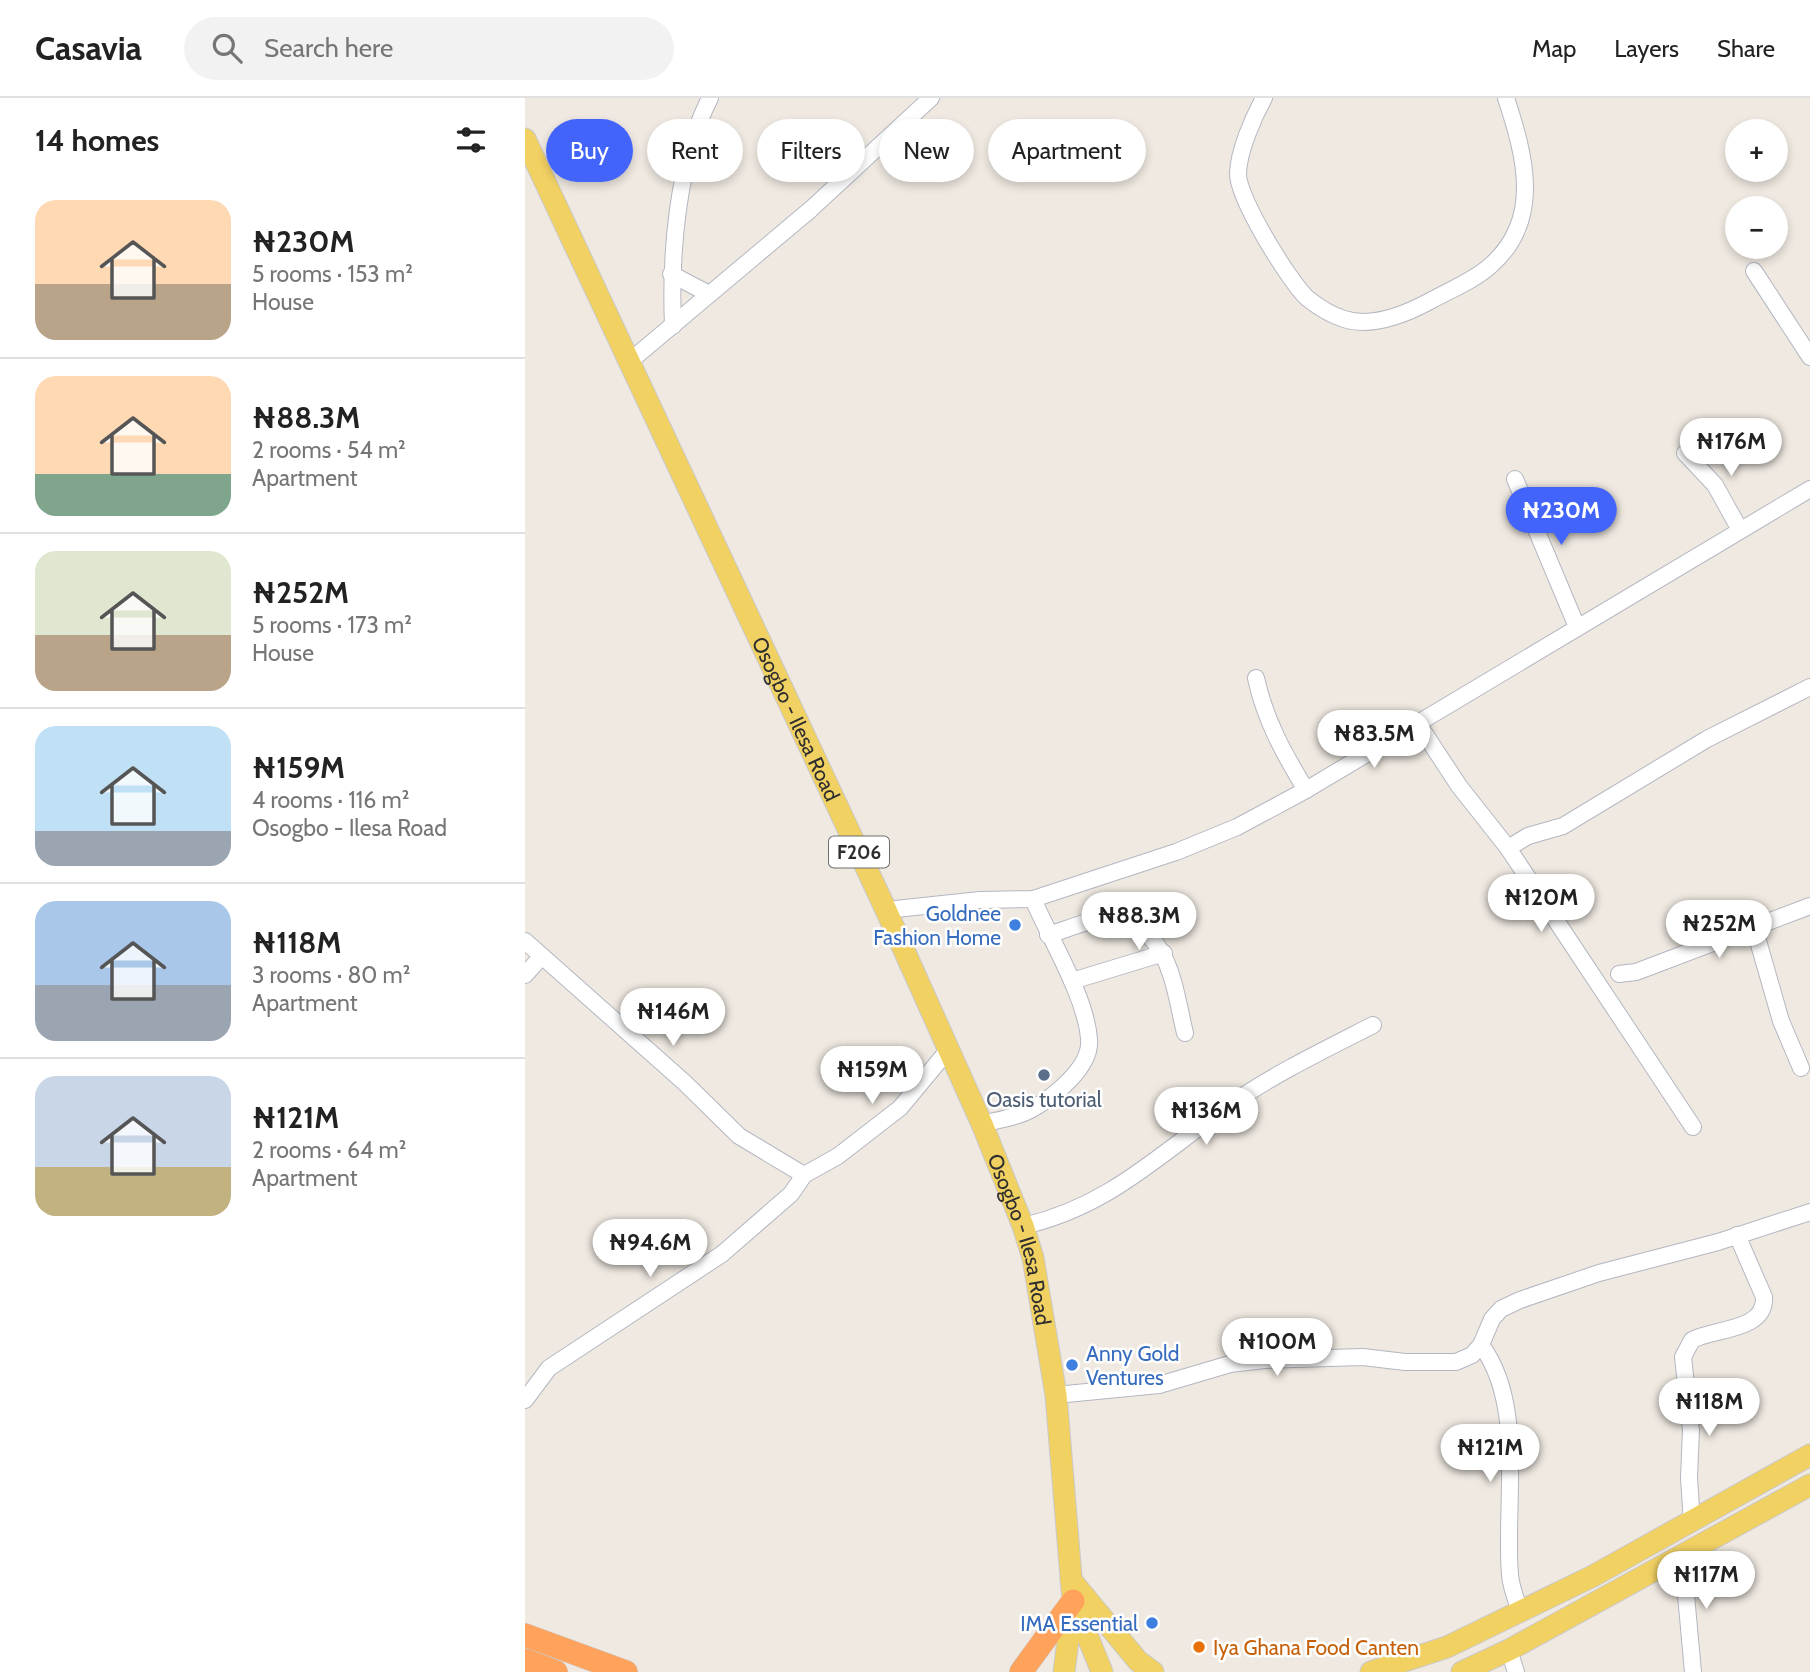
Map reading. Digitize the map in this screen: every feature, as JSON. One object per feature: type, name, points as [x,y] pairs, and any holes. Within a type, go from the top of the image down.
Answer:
[{"type":"highway","points":[[1021,1672],[1072,1590]]},
{"type":"highway","points":[[525,1635],[626,1672]]},
{"type":"highway","points":[[525,1660],[556,1672]]},
{"type":"main road","name":"Osogbo - Ilesa Road","points":[[525,139],[887,910],[982,1124],[1023,1226],[1033,1258],[1056,1395],[1072,1590],[1064,1672]]},
{"type":"main road","points":[[1371,1672],[1447,1647],[1520,1611],[1692,1522],[1810,1455]]},
{"type":"main road","points":[[1462,1672],[1509,1650],[1810,1485]]},
{"type":"main road","name":"Osogbo - Ilesa Road","points":[[1072,1590],[1102,1672]]},
{"type":"main road","points":[[1072,1590],[1130,1652],[1153,1672]]},
{"type":"street","points":[[673,326],[671,274],[682,194],[710,98]]},
{"type":"street","points":[[630,361],[811,209],[931,98]]},
{"type":"street","points":[[1264,98],[1247,140],[1238,172],[1239,186],[1262,232],[1305,296],[1344,320],[1364,322],[1399,315],[1475,277],[1508,246],[1518,230],[1528,185],[1526,166],[1506,98]]},
{"type":"street","points":[[1754,271],[1810,357]]},
{"type":"street","points":[[671,274],[709,294]]},
{"type":"street","points":[[1685,453],[1714,485],[1740,530]]},
{"type":"street","points":[[1515,479],[1577,627]]},
{"type":"street","points":[[887,910],[980,900],[1033,899],[1176,852],[1237,827],[1306,790],[1810,489]]},
{"type":"street","points":[[1256,678],[1262,708],[1284,755],[1306,790]]},
{"type":"street","points":[[1508,848],[1528,836],[1563,825],[1707,739],[1810,687]]},
{"type":"street","points":[[1417,722],[1459,786],[1508,848],[1693,1127]]},
{"type":"street","points":[[982,1124],[1033,1109],[1068,1082],[1080,1065],[1090,1041],[1072,981],[1033,899]]},
{"type":"street","points":[[1619,974],[1636,972],[1810,906]]},
{"type":"street","points":[[1048,935],[1110,919],[1140,929],[1150,936],[1164,953],[1185,1033]]},
{"type":"street","points":[[1754,927],[1781,1021],[1801,1068]]},
{"type":"street","points":[[525,941],[685,1083],[739,1136],[804,1175]]},
{"type":"street","points":[[1072,981],[1164,953]]},
{"type":"street","points":[[525,975],[541,957]]},
{"type":"street","points":[[1023,1226],[1075,1211],[1103,1196],[1146,1169],[1227,1106],[1276,1075],[1373,1026]]},
{"type":"street","points":[[525,1399],[549,1368],[722,1254],[791,1194],[804,1175],[838,1156],[899,1108],[949,1049]]},
{"type":"street","points":[[1056,1395],[1159,1385],[1230,1364],[1264,1360],[1363,1357],[1405,1362],[1456,1362],[1472,1355],[1481,1345],[1492,1319],[1501,1309],[1520,1300],[1599,1273],[1810,1213]]},
{"type":"street","points":[[1692,1522],[1689,1478],[1691,1430],[1683,1357],[1692,1340],[1751,1322],[1762,1313],[1765,1306],[1764,1297],[1737,1235]]},
{"type":"street","points":[[1481,1345],[1499,1372],[1507,1401],[1510,1577],[1520,1611]]},
{"type":"street","points":[[1675,1559],[1686,1595],[1693,1672]]},
{"type":"street","points":[[1509,1650],[1515,1672]]},
{"type":"place","name":"Goldnee Fashion Home","points":[[1015,925]]},
{"type":"place","name":"Oasis tutorial","points":[[1044,1075]]},
{"type":"place","name":"Anny Gold Ventures","points":[[1072,1365]]},
{"type":"place","name":"IMA Essential","points":[[1152,1623]]},
{"type":"place","name":"Iya Ghana Food Canten","points":[[1199,1647]]}]
